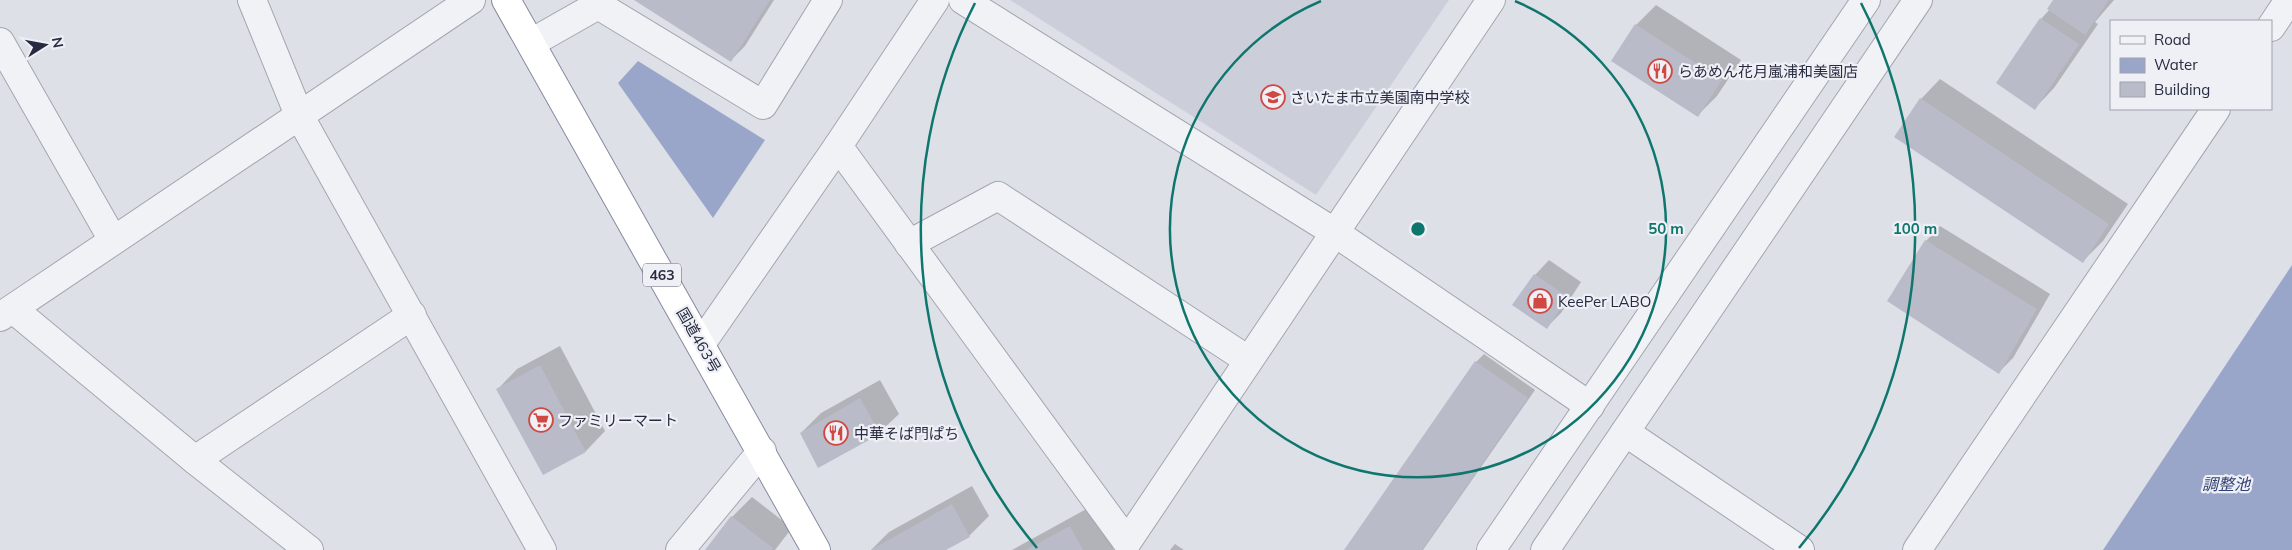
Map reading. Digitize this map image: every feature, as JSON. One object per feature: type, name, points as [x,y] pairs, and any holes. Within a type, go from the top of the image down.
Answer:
[{"type":"highway","name":"国道463号","points":[[506,0],[762,451],[816,550]]},
{"type":"street","points":[[252,0],[299,115],[542,550]]},
{"type":"street","points":[[309,550],[6,313],[471,0]]},
{"type":"street","points":[[530,43],[600,3],[763,105],[828,0]]},
{"type":"street","points":[[701,344],[838,146],[935,0]]},
{"type":"street","points":[[963,0],[1334,232],[1590,406]]},
{"type":"street","points":[[838,146],[1127,542],[1491,0]]},
{"type":"street","points":[[1491,550],[1866,0]]},
{"type":"street","points":[[1546,550],[1918,0]]},
{"type":"street","points":[[2272,26],[2289,0]]},
{"type":"street","points":[[0,42],[113,240]]},
{"type":"street","points":[[1917,550],[2215,110]]},
{"type":"street","points":[[910,244],[998,196],[1248,360]]},
{"type":"street","points":[[195,460],[412,316]]},
{"type":"street","points":[[1625,432],[1800,550]]},
{"type":"street","points":[[680,550],[762,451]]},
{"type":"shaded area","name":"さいたま市立美園南中学校","points":[[1010,0],[1449,0],[1316,195]]},
{"type":"water","points":[[638,61],[765,140],[713,218],[618,83]]},
{"type":"water","name":"調整池","points":[[2292,265],[2292,550],[2103,550]]},
{"type":"building","points":[[634,0],[770,0],[731,62]]},
{"type":"building","points":[[2053,0],[2109,0],[2085,35],[2047,9]]},
{"type":"building","points":[[2040,18],[2079,44],[2035,110],[1996,83]]},
{"type":"building","points":[[1635,24],[1722,80],[1698,117],[1611,61]]},
{"type":"building","points":[[1920,98],[2109,224],[2083,263],[1894,137]]},
{"type":"building","points":[[1925,240],[2037,309],[1999,374],[1887,301]]},
{"type":"building","name":"KeePer LABO","points":[[1534,274],[1568,297],[1547,329],[1512,305]]},
{"type":"building","points":[[1475,361],[1528,398],[1422,550],[1344,550]]},
{"type":"building","name":"ファミリーマート","points":[[540,365],[586,452],[543,475],[496,389]]},
{"type":"building","points":[[860,398],[880,434],[818,468],[800,433]]},
{"type":"building","points":[[952,504],[970,537],[946,550],[871,550]]},
{"type":"building","points":[[731,516],[773,548],[771,550],[705,550]]},
{"type":"building","points":[[1070,526],[1083,550],[1026,550]]},
{"type":"place","name":"らあめん花月嵐浦和美園店","points":[[1660,71]]},
{"type":"place","name":"さいたま市立美園南中学校","points":[[1273,97]]},
{"type":"place","name":"KeePer LABO","points":[[1540,301]]},
{"type":"place","name":"ファミリーマート","points":[[541,420]]},
{"type":"place","name":"中華そば門ぱち","points":[[836,433]]}]
